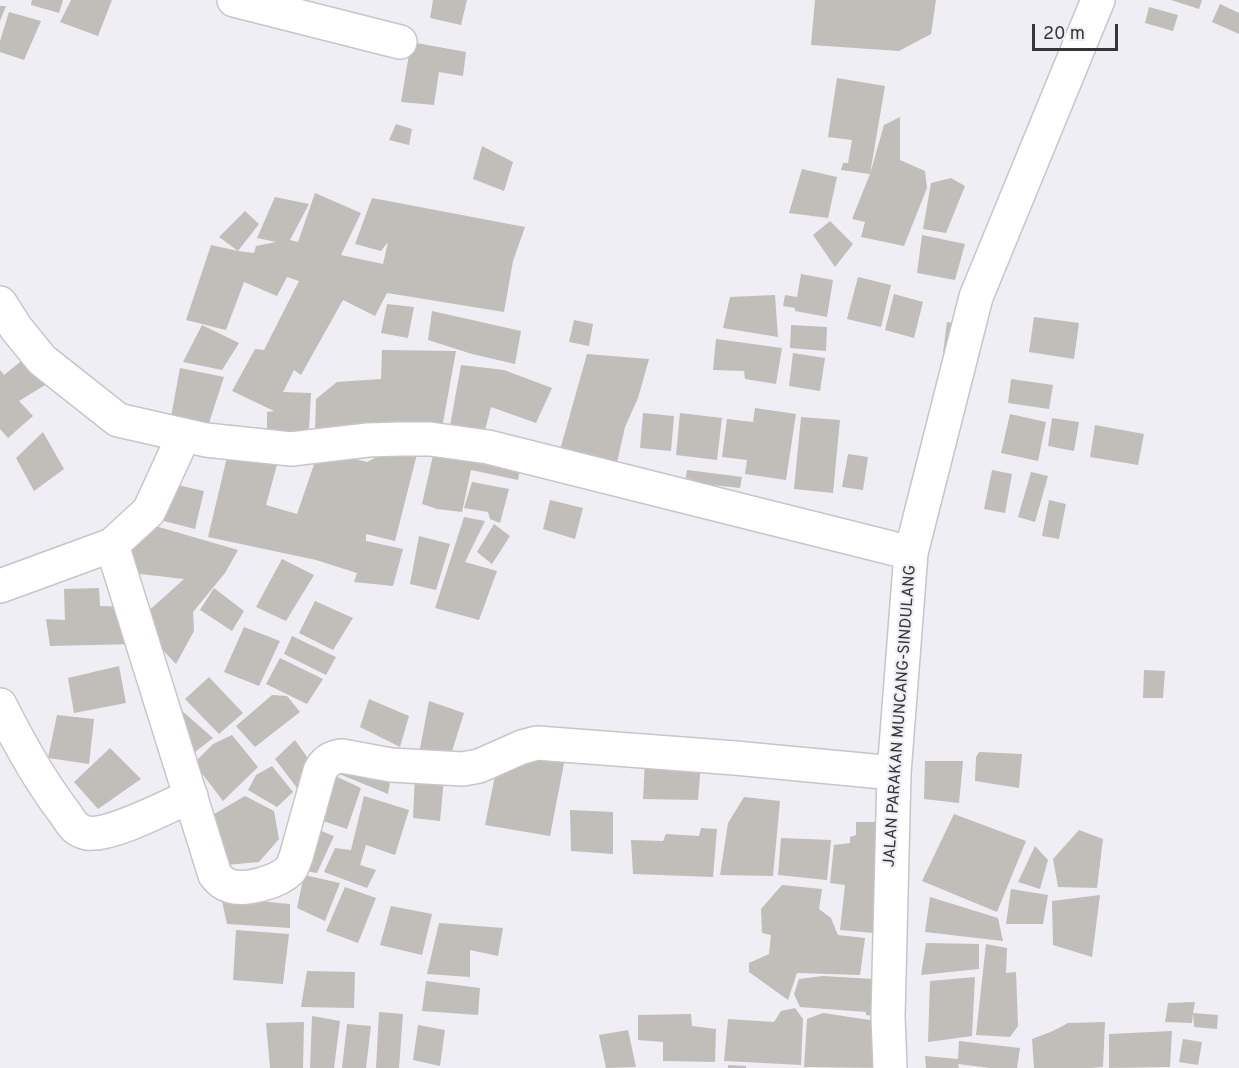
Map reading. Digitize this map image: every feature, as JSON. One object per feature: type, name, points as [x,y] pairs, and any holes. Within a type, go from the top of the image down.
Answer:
[{"type":"street","points":[[234,0],[400,42]]},
{"type":"street","name":"JALAN PARAKAN MUNCANG-SINDULANG","points":[[890,1068],[888,1016],[894,773],[911,554],[976,297],[1098,0]]},
{"type":"street","points":[[0,303],[16,328],[42,360],[118,420],[206,440],[291,449],[368,440],[400,439],[430,439],[488,447],[911,554]]},
{"type":"street","points":[[0,586],[112,545],[149,511],[184,435]]},
{"type":"street","points":[[112,545],[215,875],[228,886],[237,888],[266,884],[291,870],[320,771],[323,764],[335,757],[342,756],[391,765],[463,769],[490,762],[522,747],[537,743],[894,773]]},
{"type":"street","points":[[0,705],[16,738],[51,795],[75,827],[82,832],[90,834],[112,830],[191,796]]},
{"type":"building","points":[[32,0],[63,0],[59,13],[31,5]]},
{"type":"building","points":[[71,0],[112,0],[98,36],[60,22]]},
{"type":"building","points":[[433,0],[467,0],[461,25],[430,18]]},
{"type":"building","points":[[815,0],[936,0],[931,34],[899,51],[811,45]]},
{"type":"building","points":[[1171,0],[1202,0],[1199,9]]},
{"type":"building","points":[[1220,4],[1239,13],[1239,34],[1212,22]]},
{"type":"building","points":[[0,6],[6,6],[0,21]]},
{"type":"building","points":[[1149,7],[1178,15],[1173,31],[1145,23]]},
{"type":"building","points":[[9,12],[41,21],[24,60],[0,52],[0,41]]},
{"type":"building","points":[[411,42],[466,52],[463,76],[439,72],[434,105],[401,102]]},
{"type":"building","points":[[837,78],[885,86],[870,174],[841,170],[843,163],[848,163],[852,140],[828,137]]},
{"type":"building","points":[[900,117],[900,160],[925,171],[927,188],[904,246],[861,237],[865,222],[852,219],[870,174],[884,125]]},
{"type":"building","points":[[396,124],[412,129],[409,145],[389,140]]},
{"type":"building","points":[[482,146],[513,162],[504,191],[473,179]]},
{"type":"building","points":[[802,169],[837,177],[828,218],[789,213]]},
{"type":"building","points":[[951,178],[965,186],[946,233],[923,229],[931,183]]},
{"type":"building","points":[[315,193],[361,213],[341,255],[383,264],[388,242],[381,251],[355,244],[372,198],[525,227],[513,261],[504,312],[387,293],[375,316],[343,300],[301,375],[294,370],[283,392],[311,393],[309,430],[267,433],[267,412],[274,411],[232,391],[255,349],[264,350],[299,281],[287,277],[277,296],[244,282],[226,330],[186,320],[211,245],[254,253],[256,246],[276,242],[257,238],[275,197],[309,204],[290,240],[298,242]]},
{"type":"building","points":[[245,211],[259,224],[238,251],[219,237]]},
{"type":"building","points":[[830,221],[853,244],[835,267],[813,235]]},
{"type":"building","points":[[922,235],[965,244],[955,280],[917,273]]},
{"type":"building","points":[[801,274],[833,280],[827,317],[795,311],[795,308],[783,306],[785,295],[797,297]]},
{"type":"building","points":[[858,277],[891,285],[881,327],[847,319]]},
{"type":"building","points":[[894,294],[923,302],[914,338],[885,330]]},
{"type":"building","points":[[775,295],[778,337],[723,328],[730,297]]},
{"type":"building","points":[[387,304],[414,307],[408,338],[381,333]]},
{"type":"building","points":[[432,311],[521,331],[515,364],[428,340]]},
{"type":"building","points":[[1034,317],[1079,323],[1074,359],[1029,352]]},
{"type":"building","points":[[574,320],[593,324],[589,346],[569,342]]},
{"type":"building","points":[[947,322],[961,324],[956,355],[943,353]]},
{"type":"building","points":[[202,325],[239,343],[222,370],[183,362]]},
{"type":"building","points":[[791,325],[827,327],[826,351],[790,348]]},
{"type":"building","points":[[716,339],[782,348],[776,384],[745,379],[744,371],[713,370]]},
{"type":"building","points":[[382,350],[456,351],[442,428],[315,431],[316,399],[337,382],[381,379]]},
{"type":"building","points":[[793,353],[825,358],[820,391],[789,386]]},
{"type":"building","points":[[30,354],[50,382],[19,401],[33,416],[8,438],[0,429],[0,370],[4,375]]},
{"type":"building","points":[[587,354],[649,359],[638,398],[625,427],[616,467],[560,450]]},
{"type":"building","points":[[461,365],[504,370],[552,388],[536,423],[491,407],[484,434],[450,426]]},
{"type":"building","points":[[180,368],[224,377],[209,423],[170,422]]},
{"type":"building","points":[[1011,379],[1053,385],[1049,409],[1008,403]]},
{"type":"building","points":[[755,408],[796,414],[786,480],[745,474],[747,460],[722,457],[727,419],[753,422]]},
{"type":"building","points":[[643,413],[674,416],[671,451],[640,448]]},
{"type":"building","points":[[680,413],[722,418],[717,460],[676,455]]},
{"type":"building","points":[[1010,414],[1046,422],[1038,461],[1001,453]]},
{"type":"building","points":[[801,417],[840,420],[833,493],[794,489]]},
{"type":"building","points":[[1052,418],[1079,422],[1074,451],[1048,446]]},
{"type":"building","points":[[1095,425],[1144,434],[1138,465],[1090,457]]},
{"type":"building","points":[[43,432],[64,469],[34,491],[16,458]]},
{"type":"building","points":[[319,450],[367,462],[390,450],[417,454],[395,541],[366,534],[366,541],[403,549],[393,586],[354,582],[357,573],[316,560],[208,537],[228,453],[278,461],[266,505],[297,514]]},
{"type":"building","points":[[434,451],[521,463],[518,480],[471,470],[462,512],[437,509],[422,504]]},
{"type":"building","points":[[848,454],[868,457],[863,490],[842,487]]},
{"type":"building","points":[[687,470],[742,477],[740,488],[685,482]]},
{"type":"building","points":[[992,470],[1012,474],[1005,513],[984,509]]},
{"type":"building","points":[[1031,472],[1048,476],[1035,522],[1018,517]]},
{"type":"building","points":[[472,482],[509,489],[500,523],[490,519],[488,512],[464,508]]},
{"type":"building","points":[[173,484],[204,491],[195,529],[160,520]]},
{"type":"building","points":[[550,500],[583,508],[575,539],[543,529]]},
{"type":"building","points":[[1049,500],[1066,504],[1059,539],[1042,536]]},
{"type":"building","points":[[464,517],[485,521],[465,562],[497,571],[479,620],[435,608]]},
{"type":"building","points":[[145,523],[238,550],[225,573],[193,612],[194,631],[176,664],[155,642],[144,615],[184,579],[131,573],[124,548]]},
{"type":"building","points":[[494,524],[510,536],[492,564],[477,552]]},
{"type":"building","points":[[419,536],[450,544],[436,590],[410,584]]},
{"type":"building","points":[[282,559],[314,575],[286,621],[256,607]]},
{"type":"building","points":[[99,588],[100,606],[125,607],[134,644],[50,646],[46,619],[65,620],[64,589]]},
{"type":"building","points":[[214,588],[244,611],[232,631],[200,610]]},
{"type":"building","points":[[315,601],[353,618],[333,650],[299,633]]},
{"type":"building","points":[[244,627],[280,641],[259,686],[224,672]]},
{"type":"building","points":[[292,636],[336,657],[326,675],[284,654]]},
{"type":"building","points":[[280,658],[323,679],[307,704],[266,684]]},
{"type":"building","points":[[119,666],[126,703],[74,713],[68,678]]},
{"type":"building","points":[[1144,670],[1165,671],[1163,698],[1143,698]]},
{"type":"building","points":[[209,677],[243,713],[219,734],[185,699]]},
{"type":"building","points":[[272,695],[287,696],[300,712],[255,747],[236,726]]},
{"type":"building","points":[[369,699],[409,716],[400,747],[360,727]]},
{"type":"building","points":[[429,701],[464,713],[448,764],[418,759]]},
{"type":"building","points":[[173,703],[213,738],[186,759]]},
{"type":"building","points":[[57,715],[94,719],[89,764],[48,758]]},
{"type":"building","points":[[232,735],[258,767],[223,801],[194,763],[213,744]]},
{"type":"building","points":[[295,740],[315,768],[297,788],[275,759]]},
{"type":"building","points":[[110,748],[141,779],[98,809],[74,782]]},
{"type":"building","points":[[979,752],[1022,754],[1019,788],[975,781],[976,757]]},
{"type":"building","points":[[566,753],[550,836],[485,825],[497,766]]},
{"type":"building","points":[[645,760],[701,763],[698,800],[643,799]]},
{"type":"building","points":[[925,761],[963,761],[959,803],[924,799]]},
{"type":"building","points":[[272,766],[293,792],[277,807],[248,790],[256,775]]},
{"type":"building","points":[[332,771],[392,771],[388,794]]},
{"type":"building","points":[[415,774],[444,778],[440,821],[413,818]]},
{"type":"building","points":[[335,776],[361,788],[347,829],[320,820]]},
{"type":"building","points":[[245,796],[274,811],[279,839],[259,862],[226,865],[209,817]]},
{"type":"building","points":[[364,796],[409,810],[395,855],[366,845],[360,865],[376,870],[367,888],[324,872],[335,848],[351,850]]},
{"type":"building","points":[[744,797],[780,801],[773,876],[720,875],[728,823]]},
{"type":"building","points":[[570,810],[613,812],[613,854],[571,851]]},
{"type":"building","points":[[954,814],[1026,841],[997,912],[922,881]]},
{"type":"building","points":[[856,822],[888,822],[886,934],[840,930],[845,885],[830,883],[834,845],[850,843],[850,837],[856,835]]},
{"type":"building","points":[[311,827],[334,836],[317,873],[300,870]]},
{"type":"building","points":[[701,828],[717,829],[713,877],[633,874],[631,840],[663,841],[666,834],[699,836]]},
{"type":"building","points":[[1079,830],[1103,839],[1097,888],[1058,887],[1053,859]]},
{"type":"building","points":[[781,838],[831,840],[827,880],[778,875]]},
{"type":"building","points":[[1035,846],[1048,860],[1040,889],[1018,882]]},
{"type":"building","points":[[304,875],[340,883],[325,921],[297,908]]},
{"type":"building","points":[[782,885],[822,889],[819,909],[831,918],[838,935],[865,938],[860,975],[797,973],[788,1000],[749,972],[749,963],[769,954],[771,935],[762,933],[761,909]]},
{"type":"building","points":[[345,887],[376,898],[358,943],[326,931]]},
{"type":"building","points":[[1011,889],[1048,895],[1043,924],[1006,924]]},
{"type":"building","points":[[220,892],[258,901],[290,904],[290,928],[227,924]]},
{"type":"building","points":[[1100,895],[1092,957],[1053,945],[1052,901]]},
{"type":"building","points":[[930,897],[998,918],[1003,941],[925,932]]},
{"type":"building","points":[[391,906],[432,914],[422,955],[380,945]]},
{"type":"building","points":[[439,923],[503,928],[498,956],[470,950],[470,977],[427,974]]},
{"type":"building","points":[[236,930],[289,934],[283,984],[233,980]]},
{"type":"building","points":[[926,943],[979,944],[979,969],[921,975]]},
{"type":"building","points":[[986,944],[1007,948],[1006,973],[1016,972],[1018,1026],[1010,1037],[976,1035]]},
{"type":"building","points":[[307,971],[355,972],[354,1008],[301,1007]]},
{"type":"building","points":[[823,976],[873,979],[884,1017],[866,1015],[866,1012],[800,1007],[794,994],[799,979]]},
{"type":"building","points":[[975,977],[972,1036],[928,1042],[930,981]]},
{"type":"building","points":[[426,981],[480,988],[478,1015],[422,1011]]},
{"type":"building","points":[[1195,1002],[1192,1023],[1165,1022],[1168,1003]]},
{"type":"building","points":[[795,1008],[803,1019],[801,1065],[724,1061],[728,1019],[774,1022],[781,1011]]},
{"type":"building","points":[[379,1012],[403,1014],[399,1068],[376,1068]]},
{"type":"building","points":[[823,1013],[883,1022],[882,1068],[804,1067],[807,1019]]},
{"type":"building","points":[[1193,1013],[1218,1015],[1217,1029],[1194,1027]]},
{"type":"building","points":[[691,1014],[692,1026],[716,1029],[715,1062],[663,1061],[663,1042],[638,1040],[638,1015]]},
{"type":"building","points":[[312,1016],[340,1021],[334,1068],[310,1068]]},
{"type":"building","points":[[304,1022],[303,1068],[270,1068],[266,1023]]},
{"type":"building","points":[[1105,1022],[1103,1067],[1034,1068],[1032,1039],[1068,1023]]},
{"type":"building","points":[[347,1024],[371,1026],[366,1068],[342,1068]]},
{"type":"building","points":[[418,1025],[445,1030],[440,1066],[413,1060]]},
{"type":"building","points":[[628,1030],[636,1067],[606,1068],[599,1035]]},
{"type":"building","points":[[1172,1031],[1170,1067],[1109,1068],[1109,1034]]},
{"type":"building","points":[[1183,1039],[1202,1042],[1198,1065],[1179,1062]]},
{"type":"building","points":[[959,1041],[1020,1048],[1017,1068],[990,1068],[958,1064],[959,1068],[926,1068],[925,1056],[958,1059]]},
{"type":"building","points":[[728,1065],[746,1066],[746,1068],[728,1068]]}]
